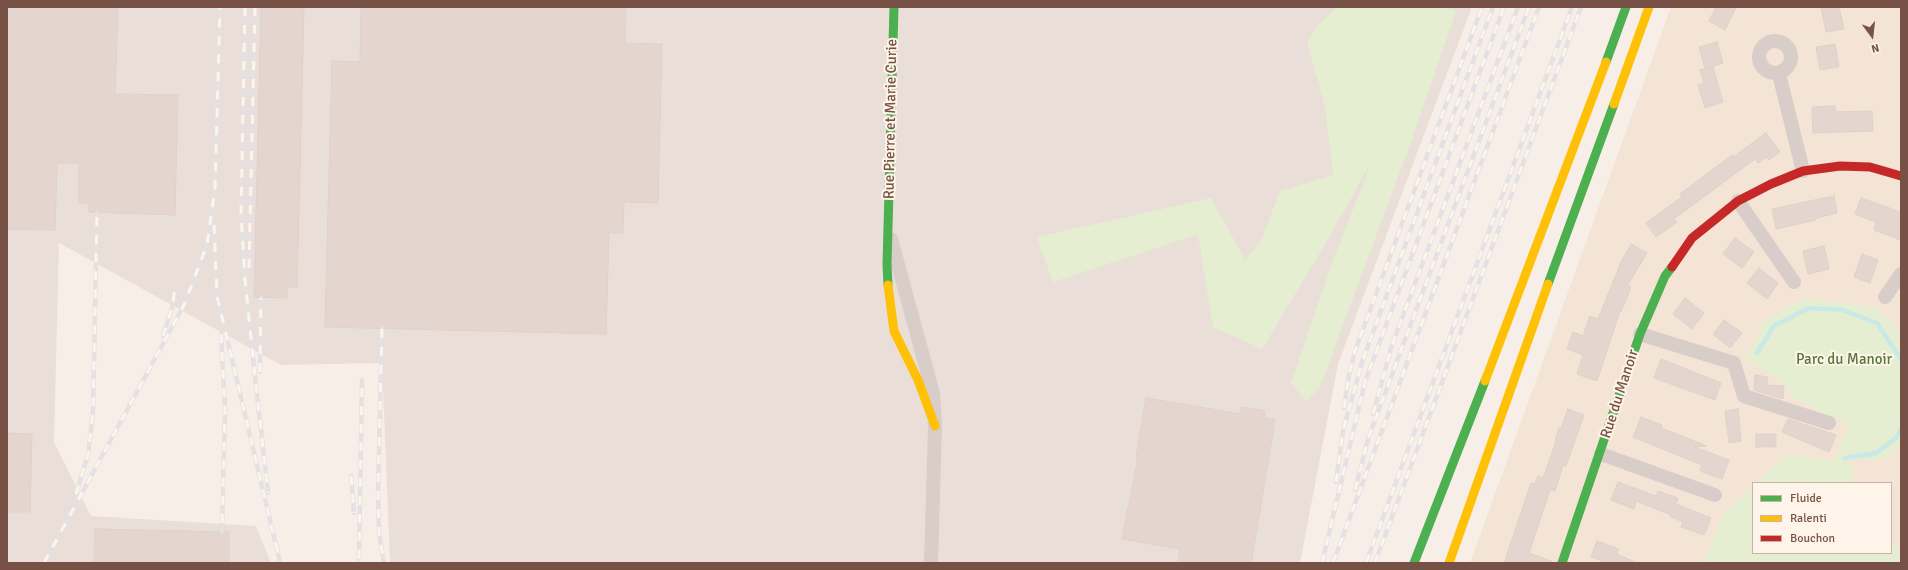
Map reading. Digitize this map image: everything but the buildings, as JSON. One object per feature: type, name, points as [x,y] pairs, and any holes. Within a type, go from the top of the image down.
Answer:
[{"type":"main road","name":"Rue Pierre et Marie Curie","points":[[894,7],[887,264],[891,321],[918,380],[935,426]]},
{"type":"main road","points":[[1414,563],[1532,258],[1626,7]]},
{"type":"main road","points":[[1449,563],[1553,268],[1649,7]]},
{"type":"main road","name":"Rue du Manoir","points":[[1562,563],[1601,454],[1640,334],[1664,276],[1692,238],[1738,202],[1771,184],[1803,171],[1848,166],[1870,167],[1901,176]]},
{"type":"street","points":[[1779,74],[1803,171]]},
{"type":"street","points":[[1738,202],[1794,282]]},
{"type":"street","name":"Rue Pierre et Marie Curie","points":[[888,230],[928,369],[933,393],[935,426],[931,563]]},
{"type":"street","points":[[1885,297],[1901,274]]},
{"type":"street","name":"Rue du Manoir","points":[[1640,334],[1734,363],[1744,396],[1829,423]]},
{"type":"street","name":"Rue du Manoir","points":[[1601,454],[1715,495]]},
{"type":"shaded area","points":[[7,7],[1472,7],[1338,364],[1300,563],[390,563],[382,363],[281,365],[59,243],[54,442],[91,516],[256,526],[271,563],[7,563]]},
{"type":"shaded area","points":[[1671,7],[1901,7],[1901,563],[1470,563]]},
{"type":"green space","points":[[1337,7],[1442,7],[1456,11],[1412,139],[1320,387],[1306,401],[1291,383],[1332,263],[1372,161],[1331,234],[1262,349],[1213,327],[1198,234],[1053,282],[1037,237],[1211,198],[1245,260],[1261,241],[1280,191],[1333,175],[1325,106],[1307,42],[1320,23]]},
{"type":"green space","name":"Parc du Manoir","points":[[1803,299],[1877,307],[1901,332],[1901,445],[1888,458],[1842,461],[1852,463],[1853,482],[1758,482],[1786,455],[1834,461],[1848,424],[1794,398],[1779,379],[1746,360],[1764,320]]},
{"type":"green space","points":[[1752,487],[1752,554],[1892,554],[1892,543],[1901,551],[1901,556],[1897,563],[1704,563],[1723,515]]},
{"type":"waterway","points":[[1757,353],[1774,326],[1809,308],[1842,310],[1877,323],[1901,359]]},
{"type":"waterway","points":[[1845,458],[1876,453],[1896,438],[1901,429]]},
{"type":"railway","points":[[44,563],[184,305],[207,245],[215,189],[220,7]]},
{"type":"railway","points":[[245,7],[241,213],[245,280],[260,424]]},
{"type":"railway","points":[[249,268],[255,7]]},
{"type":"railway","points":[[1344,408],[1349,375],[1355,351],[1482,7]]},
{"type":"railway","points":[[1336,482],[1343,431],[1362,362],[1493,7]]},
{"type":"railway","points":[[1322,563],[1365,382],[1504,7]]},
{"type":"railway","points":[[1373,414],[1391,348],[1518,7]]},
{"type":"railway","points":[[1355,490],[1368,439],[1529,7]]},
{"type":"railway","points":[[1333,563],[1539,7]]},
{"type":"railway","points":[[1366,563],[1572,7]]},
{"type":"railway","points":[[1375,563],[1581,7]]},
{"type":"railway","points":[[76,494],[88,455],[93,412],[97,213]]},
{"type":"railway","points":[[214,225],[217,296],[277,550]]},
{"type":"railway","points":[[163,336],[172,308],[175,289]]},
{"type":"railway","points":[[260,372],[261,298]]},
{"type":"railway","points":[[382,329],[378,490],[379,533],[384,563]]},
{"type":"railway","points":[[221,334],[225,409],[222,532]]},
{"type":"railway","points":[[359,559],[362,380]]},
{"type":"railway","points":[[260,420],[268,493]]},
{"type":"railway","points":[[351,476],[354,513]]},
{"type":"railway","points":[[276,544],[280,563]]},
{"type":"traffic: fast","points":[[888,285],[887,264],[894,7]]},
{"type":"traffic: fast","points":[[1606,62],[1626,7]]},
{"type":"traffic: fast","points":[[1548,284],[1614,104]]},
{"type":"traffic: fast","points":[[1562,563],[1640,334],[1665,276],[1672,267]]},
{"type":"traffic: fast","points":[[1414,563],[1485,381]]},
{"type":"traffic: slow","points":[[1614,104],[1649,7]]},
{"type":"traffic: slow","points":[[1485,381],[1606,62]]},
{"type":"traffic: slow","points":[[1449,563],[1548,284]]},
{"type":"traffic: slow","points":[[888,285],[894,331],[918,380],[935,426]]},
{"type":"traffic: jam","points":[[1672,267],[1692,238],[1738,201],[1771,184],[1803,171],[1840,166],[1870,167],[1901,176]]}]
